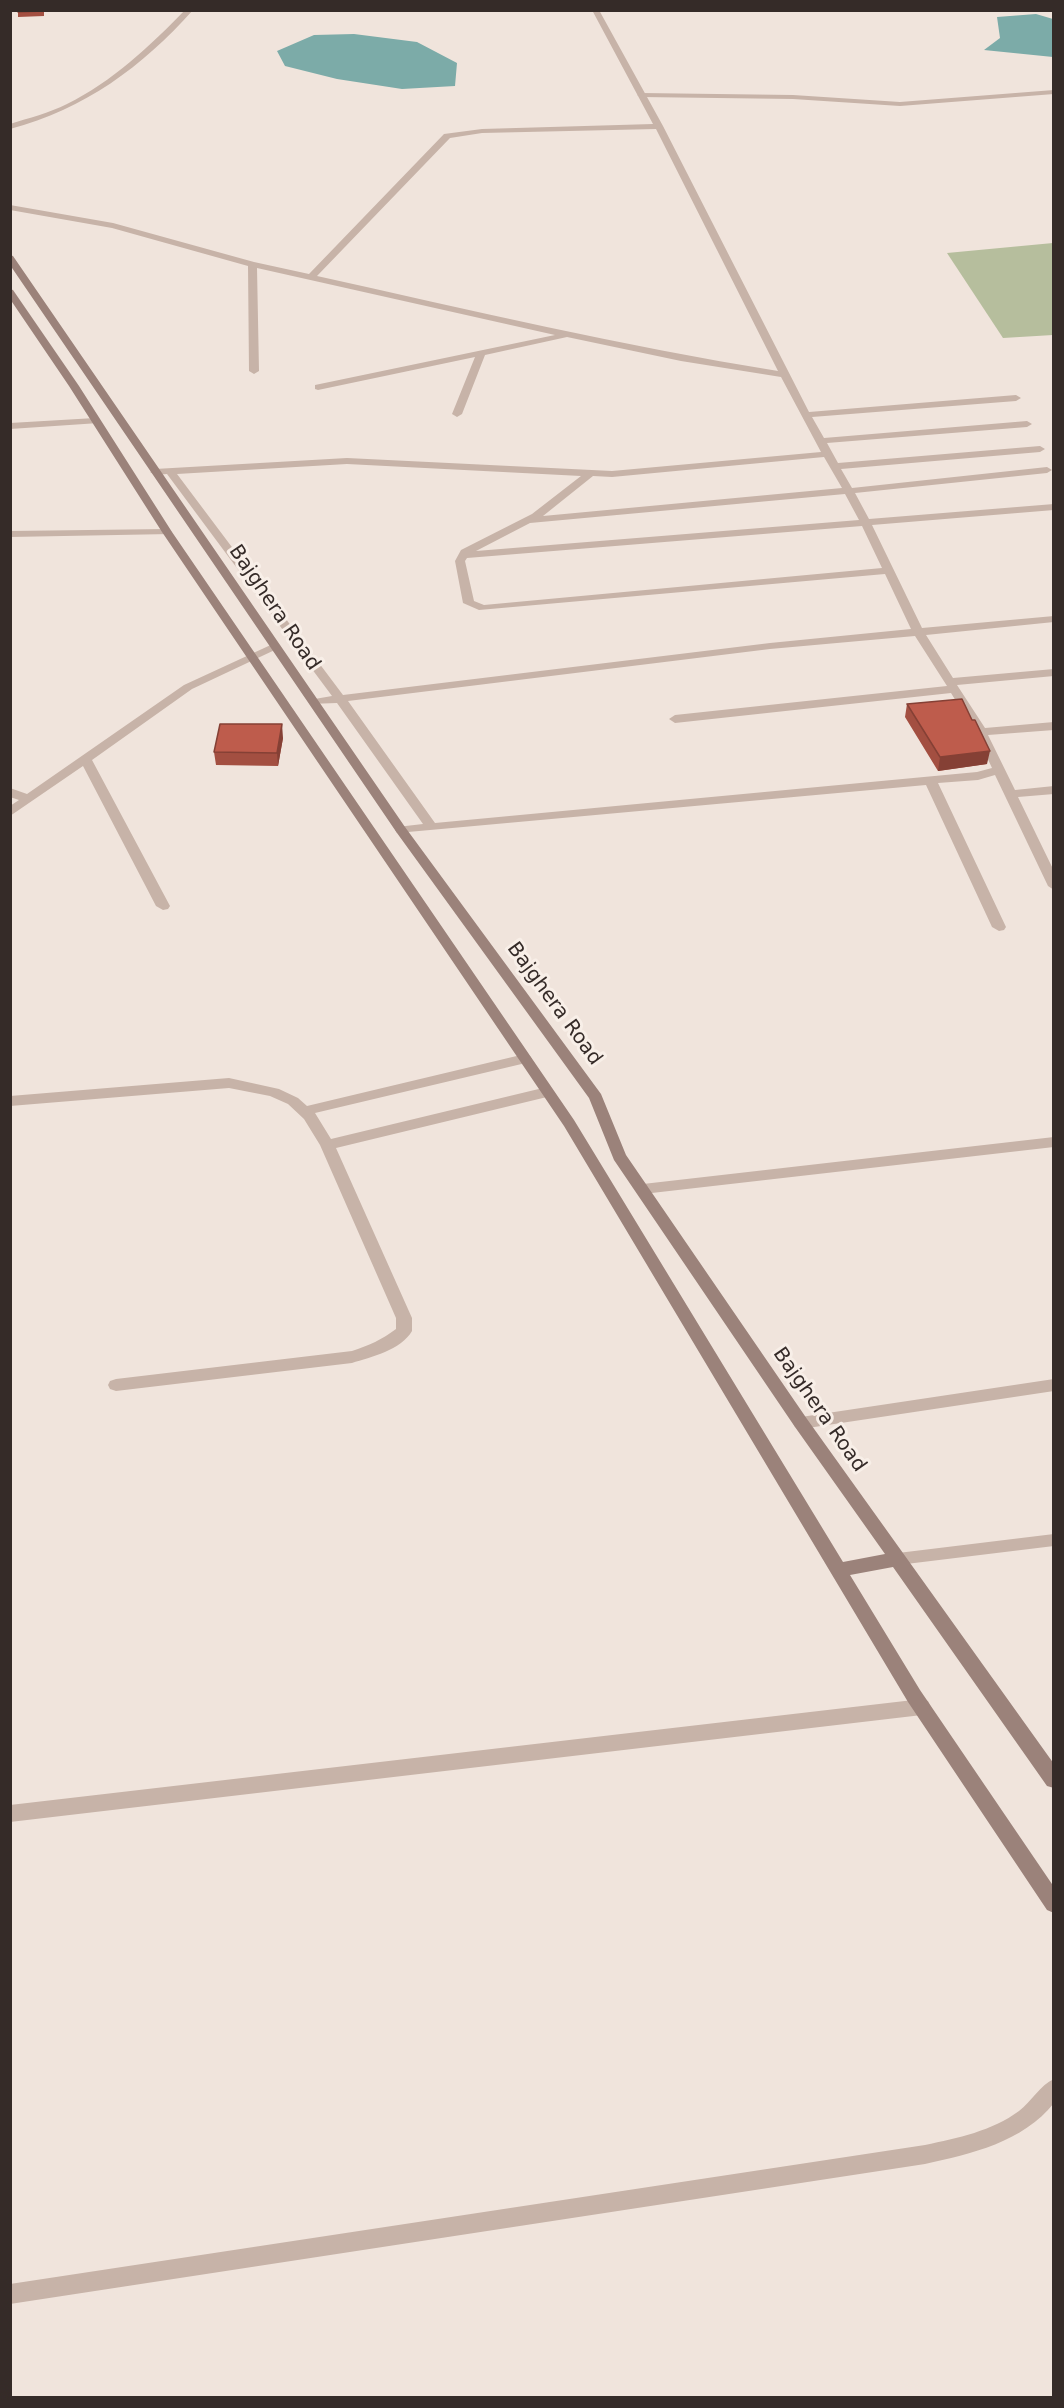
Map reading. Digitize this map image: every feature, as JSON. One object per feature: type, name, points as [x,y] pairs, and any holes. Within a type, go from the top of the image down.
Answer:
[{"type":"main road","name":"Bajghera Road","points":[[10,258],[402,830],[596,1097],[619,1156],[644,1189],[801,1423],[1053,1780]]},
{"type":"main road","points":[[10,292],[74,386],[167,532],[569,1123],[922,1707],[1053,1904]]},
{"type":"main road","points":[[838,1570],[898,1559]]},
{"type":"street","points":[[10,127],[55,112],[86,97],[114,76],[190,10]]},
{"type":"street","points":[[595,10],[659,126],[806,415],[865,521],[887,571],[918,631],[981,732],[1011,794],[1047,853],[1053,886]]},
{"type":"street","points":[[311,277],[447,136],[482,131],[659,126]]},
{"type":"street","points":[[10,207],[113,226],[252,264],[569,335],[681,358],[787,375]]},
{"type":"street","points":[[252,264],[254,371]]},
{"type":"street","points":[[318,387],[569,335]]},
{"type":"street","points":[[457,414],[481,352]]},
{"type":"street","points":[[806,415],[1016,398]]},
{"type":"street","points":[[10,426],[95,421]]},
{"type":"street","points":[[820,441],[1027,424]]},
{"type":"street","points":[[834,466],[1040,449]]},
{"type":"street","points":[[155,472],[347,462],[516,468],[589,474],[650,471],[828,454]]},
{"type":"street","points":[[527,521],[1047,470]]},
{"type":"street","points":[[170,471],[340,699],[431,827]]},
{"type":"street","points":[[589,474],[527,521],[471,548],[462,556],[460,561],[470,603],[483,608],[887,571]]},
{"type":"street","points":[[462,556],[1053,507]]},
{"type":"street","points":[[10,534],[167,532]]},
{"type":"street","points":[[313,702],[737,650],[1053,619]]},
{"type":"street","points":[[10,812],[188,687],[275,646]]},
{"type":"street","points":[[675,719],[1053,672]]},
{"type":"street","points":[[981,732],[1053,726]]},
{"type":"street","points":[[85,758],[163,906]]},
{"type":"street","points":[[402,830],[978,776],[999,770]]},
{"type":"street","points":[[930,780],[999,927]]},
{"type":"street","points":[[1011,794],[1053,790]]},
{"type":"street","points":[[10,792],[28,799]]},
{"type":"street","points":[[304,1111],[525,1059]]},
{"type":"street","points":[[10,1101],[229,1083],[274,1092],[292,1101],[304,1111],[327,1145],[404,1318],[404,1331],[394,1340],[377,1349],[351,1357],[116,1385]]},
{"type":"street","points":[[327,1145],[547,1092]]},
{"type":"street","points":[[644,1189],[1053,1142]]},
{"type":"street","points":[[801,1423],[1053,1385]]},
{"type":"street","points":[[10,1814],[922,1707]]},
{"type":"lane","points":[[641,95],[793,97],[900,104],[1053,92]]},
{"type":"lane","points":[[898,1559],[1053,1540]]},
{"type":"lane","points":[[10,2294],[905,2159],[957,2148],[1002,2133],[1044,2103],[1053,2088]]},
{"type":"green space","points":[[1053,243],[1053,335],[1003,338],[947,253]]},
{"type":"water","points":[[1036,14],[1053,19],[1053,57],[984,50],[1000,38],[997,17]]},
{"type":"water","points":[[354,34],[417,42],[457,63],[455,86],[402,89],[337,79],[285,66],[277,51],[314,35]]},
{"type":"building","points":[[18,10],[43,10],[43,11],[18,12]]},
{"type":"building","points":[[962,699],[990,751],[940,757],[907,704]]},
{"type":"building","points":[[220,724],[282,724],[277,753],[214,752]]}]
